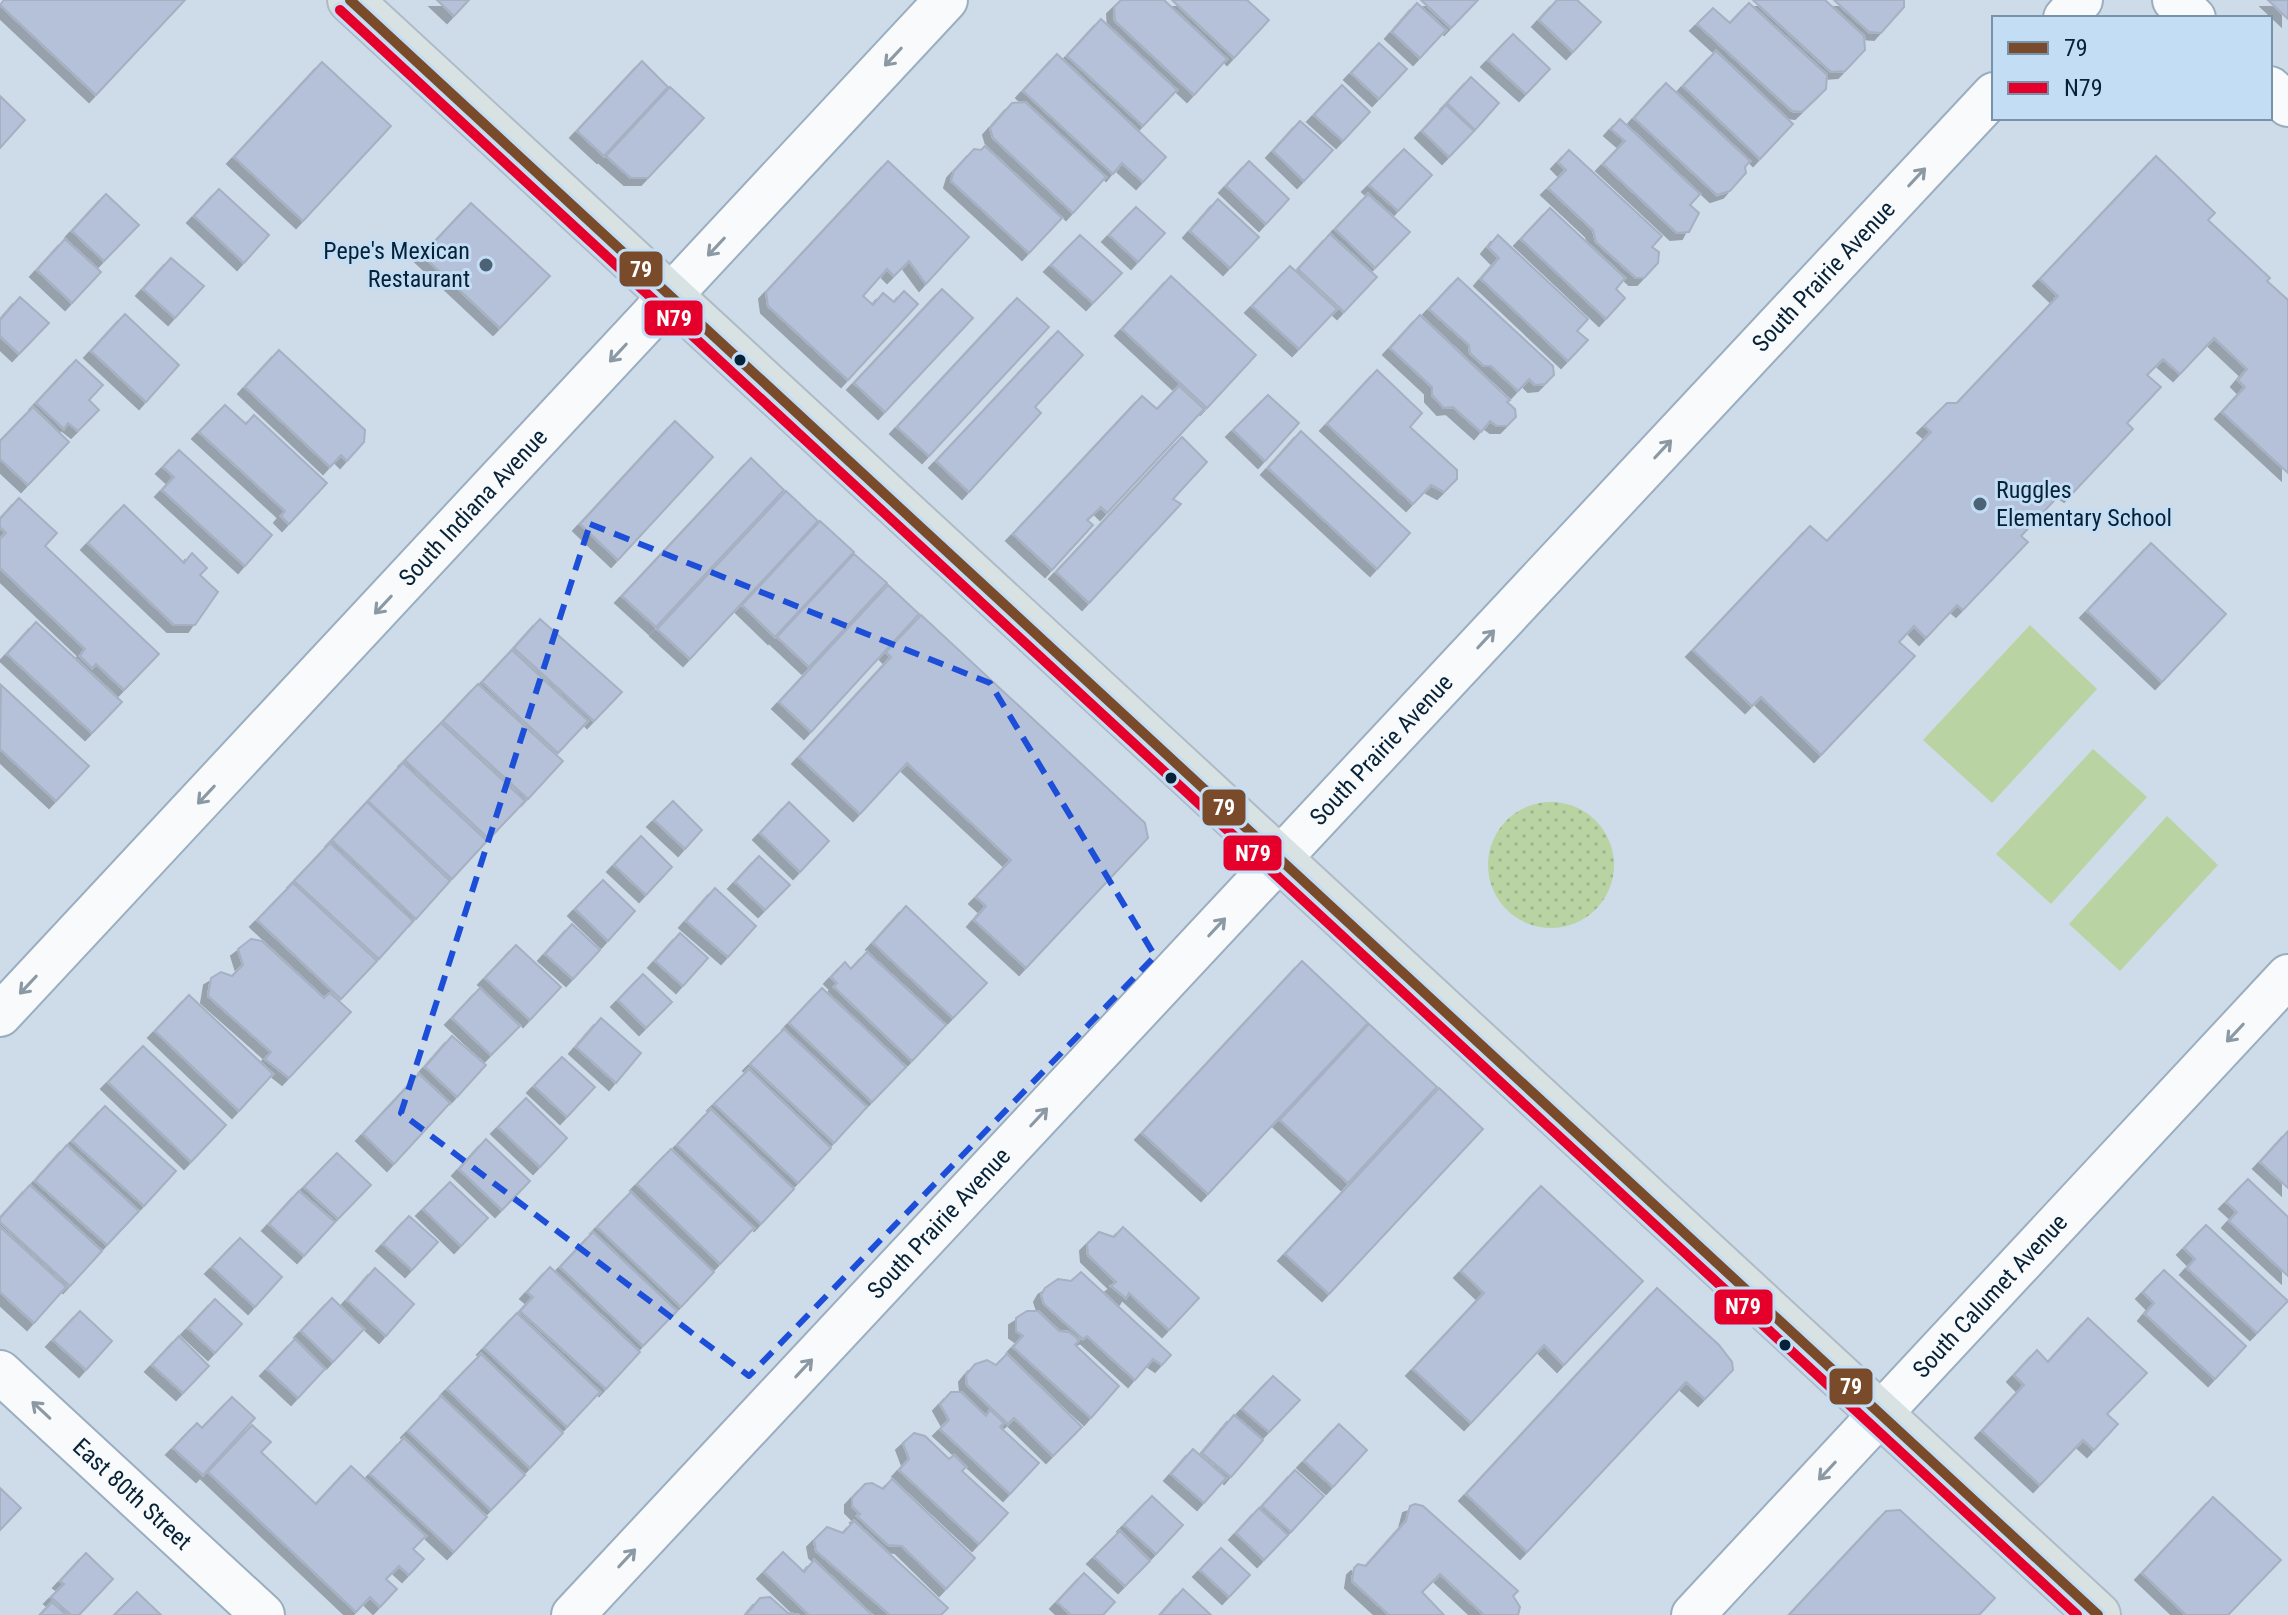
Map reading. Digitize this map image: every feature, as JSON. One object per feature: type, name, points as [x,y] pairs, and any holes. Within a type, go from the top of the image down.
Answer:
[{"type":"main road","points":[[350,0],[2098,1615]]},
{"type":"street","name":"South Indiana Avenue","points":[[0,1015],[946,0]]},
{"type":"street","points":[[2067,16],[2081,0]]},
{"type":"street","points":[[2174,0],[2192,16]]},
{"type":"street","points":[[2272,90],[2288,105]]},
{"type":"street","name":"South Prairie Avenue","points":[[573,1615],[1992,96]]},
{"type":"street","name":"South Calumet Avenue","points":[[1693,1615],[2288,976]]},
{"type":"street","name":"East 80th Street","points":[[0,1372],[263,1615]]},
{"type":"highlighted area","points":[[590,524],[990,683],[1155,956],[749,1376],[401,1113]]},
{"type":"green space","points":[[2030,625],[2097,689],[1992,803],[1923,740]]},
{"type":"green space","points":[[2093,749],[2147,797],[2051,904],[1996,854]]},
{"type":"green space","points":[[1551,802],[1575,807],[1596,820],[1609,841],[1614,865],[1609,889],[1596,910],[1575,923],[1551,928],[1527,923],[1506,910],[1493,889],[1488,865],[1493,841],[1506,820],[1527,807]]},
{"type":"green space","points":[[2167,816],[2218,865],[2120,971],[2069,924]]},
{"type":"building","points":[[4,0],[185,0],[96,95],[0,5]]},
{"type":"building","points":[[437,0],[469,0],[454,16]]},
{"type":"building","points":[[1121,0],[1164,0],[1227,59],[1194,95],[1115,21],[1114,7]]},
{"type":"building","points":[[1172,0],[1247,0],[1269,20],[1234,58]]},
{"type":"building","points":[[1421,0],[1478,0],[1451,28]]},
{"type":"building","points":[[1557,0],[1577,0],[1601,22],[1573,52],[1539,20]]},
{"type":"building","points":[[1753,0],[1825,0],[1864,36],[1865,50],[1845,71],[1831,72]]},
{"type":"building","points":[[1834,0],[1904,0],[1904,7],[1881,33],[1869,32]]},
{"type":"building","points":[[2268,0],[2288,0],[2288,19]]},
{"type":"building","points":[[1417,3],[1446,30],[1420,58],[1392,32]]},
{"type":"building","points":[[1749,3],[1827,75],[1826,89],[1802,112],[1792,111],[1697,24],[1713,8],[1730,23]]},
{"type":"building","points":[[1101,19],[1177,90],[1143,126],[1067,56]]},
{"type":"building","points":[[1513,34],[1550,69],[1526,94],[1488,60]]},
{"type":"building","points":[[1379,43],[1407,69],[1379,99],[1351,73]]},
{"type":"building","points":[[1716,51],[1793,124],[1760,159],[1683,86]]},
{"type":"building","points":[[1057,54],[1166,157],[1143,182],[1122,163],[1113,174],[1023,91]]},
{"type":"building","points":[[642,61],[668,87],[604,156],[577,131]]},
{"type":"building","points":[[322,62],[391,126],[303,221],[234,157]]},
{"type":"building","points":[[1471,77],[1499,103],[1475,130],[1447,103]]},
{"type":"building","points":[[1666,83],[1750,161],[1745,167],[1746,173],[1730,191],[1717,195],[1634,118]]},
{"type":"building","points":[[1342,85],[1370,112],[1343,141],[1314,115]]},
{"type":"building","points":[[670,87],[704,118],[648,178],[631,178],[606,156]]},
{"type":"building","points":[[0,96],[25,120],[0,148]]},
{"type":"building","points":[[1025,102],[1106,177],[1073,213],[993,138],[990,128],[1012,103]]},
{"type":"building","points":[[1446,105],[1474,131],[1449,157],[1422,131]]},
{"type":"building","points":[[1620,119],[1700,194],[1690,205],[1699,213],[1689,232],[1677,233],[1603,164],[1625,141],[1611,129]]},
{"type":"building","points":[[1300,121],[1333,150],[1304,181],[1273,151]]},
{"type":"building","points":[[985,146],[1062,218],[1029,253],[951,181],[954,171],[974,149],[981,150]]},
{"type":"building","points":[[1404,149],[1432,175],[1398,211],[1369,185]]},
{"type":"building","points":[[1569,150],[1662,236],[1652,247],[1659,252],[1658,263],[1644,278],[1636,278],[1596,242],[1593,230],[1548,188],[1566,170],[1558,162]]},
{"type":"building","points":[[2156,156],[2215,213],[2208,220],[2270,278],[2267,281],[2288,300],[2288,473],[2222,412],[2245,387],[2238,380],[2247,369],[2214,338],[2180,374],[2163,359],[2147,375],[2161,387],[2127,423],[2133,429],[2071,495],[2064,490],[2021,536],[2028,542],[1963,610],[1957,605],[1926,638],[1914,626],[1899,642],[1915,656],[1821,755],[1761,697],[1752,706],[1693,650],[1810,526],[1827,541],[1931,432],[1924,426],[1947,403],[1957,403],[2058,296],[2040,279]]},
{"type":"building","points":[[888,161],[969,237],[926,284],[909,261],[894,276],[887,269],[863,296],[873,305],[883,293],[894,302],[904,291],[918,304],[848,380],[768,306],[766,292]]},
{"type":"building","points":[[1249,161],[1289,199],[1266,224],[1226,186]]},
{"type":"building","points":[[219,189],[269,235],[244,263],[194,216]]},
{"type":"building","points":[[106,194],[139,225],[104,261],[72,231]]},
{"type":"building","points":[[1368,194],[1410,232],[1375,268],[1335,229]]},
{"type":"building","points":[[1218,199],[1259,237],[1230,268],[1190,231]]},
{"type":"building","name":"Pepe's Mexican Restaurant","points":[[471,203],[550,276],[500,328],[422,255]]},
{"type":"building","points":[[1136,207],[1165,233],[1138,262],[1109,235]]},
{"type":"building","points":[[1550,208],[1625,278],[1616,289],[1625,298],[1606,319],[1521,239]]},
{"type":"building","points":[[1330,234],[1377,277],[1344,312],[1298,269]]},
{"type":"building","points":[[1080,235],[1122,273],[1093,303],[1051,265]]},
{"type":"building","points":[[1498,235],[1588,319],[1577,331],[1588,340],[1568,361],[1481,279],[1499,258],[1488,247]]},
{"type":"building","points":[[65,239],[101,272],[72,303],[37,270]]},
{"type":"building","points":[[171,258],[204,286],[175,318],[143,289]]},
{"type":"building","points":[[1290,266],[1337,309],[1299,349],[1252,306]]},
{"type":"building","points":[[1171,276],[1256,355],[1207,408],[1122,329]]},
{"type":"building","points":[[1458,278],[1553,366],[1554,375],[1545,384],[1535,385],[1529,379],[1518,391],[1491,366],[1484,366],[1470,353],[1469,345],[1429,309]]},
{"type":"building","points":[[942,289],[973,318],[885,412],[854,383]]},
{"type":"building","points":[[20,297],[49,323],[19,354],[0,336],[0,320]]},
{"type":"building","points":[[1017,298],[1049,327],[929,456],[897,427]]},
{"type":"building","points":[[125,314],[179,365],[146,402],[91,351]]},
{"type":"building","points":[[1420,315],[1510,400],[1507,402],[1515,409],[1516,417],[1507,426],[1497,426],[1490,421],[1481,432],[1453,407],[1444,408],[1432,395],[1432,387],[1390,348]]},
{"type":"building","points":[[1058,331],[1083,355],[1035,407],[1041,413],[969,492],[936,461]]},
{"type":"building","points":[[279,350],[365,430],[364,442],[347,461],[341,455],[330,467],[245,387]]},
{"type":"building","points":[[76,360],[103,385],[89,400],[99,410],[78,431],[68,423],[64,429],[36,403]]},
{"type":"building","points":[[1377,370],[1422,413],[1410,427],[1457,470],[1457,479],[1444,492],[1431,485],[1413,504],[1327,424]]},
{"type":"building","points":[[1179,386],[1204,409],[1107,513],[1101,507],[1087,520],[1093,525],[1052,570],[1013,534],[1142,396],[1157,409]]},
{"type":"building","points":[[1268,395],[1299,423],[1265,461],[1233,430]]},
{"type":"building","points":[[225,405],[246,424],[254,415],[327,483],[289,524],[281,516],[285,511],[199,432]]},
{"type":"building","points":[[33,407],[69,442],[28,485],[0,459],[0,441]]},
{"type":"building","points":[[675,421],[713,457],[618,560],[580,524]]},
{"type":"building","points":[[1301,431],[1410,533],[1377,569],[1268,468]]},
{"type":"building","points":[[1182,437],[1207,462],[1173,499],[1181,504],[1089,603],[1056,572]]},
{"type":"building","points":[[179,450],[272,535],[245,566],[162,490],[174,477],[163,467]]},
{"type":"building","points":[[751,458],[784,490],[656,627],[622,596]]},
{"type":"building","points":[[786,491],[818,521],[690,659],[657,629]]},
{"type":"building","points":[[19,498],[57,533],[45,546],[159,654],[124,690],[96,664],[92,668],[80,656],[85,649],[0,568],[0,539],[6,533],[0,527],[0,519]]},
{"type":"building","points":[[124,505],[184,563],[192,553],[207,568],[200,575],[218,592],[195,625],[174,625],[88,543]]},
{"type":"building","points":[[820,521],[854,552],[775,637],[742,605]]},
{"type":"building","points":[[2151,543],[2226,614],[2162,682],[2087,611]]},
{"type":"building","points":[[854,554],[887,583],[809,667],[777,637]]},
{"type":"building","points":[[888,585],[919,614],[811,732],[779,702]]},
{"type":"building","points":[[921,615],[1145,823],[1148,838],[1026,968],[974,920],[986,906],[976,897],[1011,860],[907,763],[860,814],[799,757],[891,657],[886,652]]},
{"type":"building","points":[[540,619],[622,692],[594,721],[514,648]]},
{"type":"building","points":[[36,622],[122,702],[92,733],[7,654]]},
{"type":"building","points":[[512,650],[588,721],[558,753],[482,682]]},
{"type":"building","points":[[478,684],[563,761],[528,799],[443,721]]},
{"type":"building","points":[[1,685],[89,766],[56,801],[0,749]]},
{"type":"building","points":[[441,723],[525,801],[489,839],[405,760]]},
{"type":"building","points":[[403,763],[487,841],[452,879],[368,801]]},
{"type":"building","points":[[673,801],[702,830],[685,849],[654,820]]},
{"type":"building","points":[[367,802],[450,881],[416,919],[332,840]]},
{"type":"building","points":[[789,802],[829,841],[800,872],[760,833]]},
{"type":"building","points":[[641,836],[672,867],[646,895],[614,865]]},
{"type":"building","points":[[330,843],[413,921],[379,959],[294,881]]},
{"type":"building","points":[[759,856],[790,885],[765,910],[735,882]]},
{"type":"building","points":[[603,880],[635,911],[608,941],[575,909]]},
{"type":"building","points":[[293,883],[377,961],[341,999],[257,920]]},
{"type":"building","points":[[715,888],[756,926],[728,957],[686,921]]},
{"type":"building","points":[[906,906],[987,983],[953,1018],[873,943]]},
{"type":"building","points":[[572,924],[600,950],[573,979],[545,954]]},
{"type":"building","points":[[680,933],[708,958],[683,986],[655,961]]},
{"type":"building","points":[[251,939],[262,941],[324,998],[330,993],[351,1012],[289,1078],[265,1059],[271,1052],[208,996],[211,978],[221,972],[232,976],[243,965],[238,949]]},
{"type":"building","points":[[516,945],[561,987],[530,1020],[485,978]]},
{"type":"building","points":[[867,952],[946,1025],[912,1061],[834,987],[837,983],[831,977],[845,962],[851,969]]},
{"type":"building","points":[[1302,961],[1368,1023],[1208,1194],[1142,1133]]},
{"type":"building","points":[[643,974],[672,1002],[646,1028],[618,1000]]},
{"type":"building","points":[[480,988],[520,1026],[491,1055],[452,1018]]},
{"type":"building","points":[[822,988],[906,1067],[872,1102],[789,1023]]},
{"type":"building","points":[[189,995],[273,1074],[239,1111],[155,1031]]},
{"type":"building","points":[[601,1018],[641,1053],[616,1083],[576,1047]]},
{"type":"building","points":[[1369,1024],[1437,1087],[1348,1183],[1280,1120]]},
{"type":"building","points":[[784,1029],[867,1107],[834,1143],[750,1064]]},
{"type":"building","points":[[452,1036],[486,1065],[457,1097],[425,1067]]},
{"type":"building","points":[[143,1046],[226,1125],[191,1162],[108,1082]]},
{"type":"building","points":[[562,1057],[595,1087],[567,1117],[534,1086]]},
{"type":"building","points":[[749,1069],[831,1148],[798,1183],[714,1104]]},
{"type":"building","points":[[419,1074],[450,1103],[394,1164],[363,1134]]},
{"type":"building","points":[[1439,1088],[1483,1129],[1329,1294],[1285,1254]]},
{"type":"building","points":[[526,1098],[567,1138],[540,1167],[498,1127]]},
{"type":"building","points":[[105,1106],[176,1171],[144,1206],[72,1141]]},
{"type":"building","points":[[711,1109],[794,1189],[761,1224],[677,1145]]},
{"type":"building","points":[[2288,1131],[2288,1188],[2260,1162]]},
{"type":"building","points":[[486,1139],[530,1181],[502,1210],[459,1169]]},
{"type":"building","points":[[67,1145],[139,1211],[107,1245],[35,1181]]},
{"type":"building","points":[[671,1149],[754,1228],[720,1264],[637,1184]]},
{"type":"building","points":[[337,1153],[371,1185],[338,1219],[304,1187]]},
{"type":"building","points":[[2248,1179],[2288,1217],[2288,1276],[2229,1221],[2237,1212],[2226,1202]]},
{"type":"building","points":[[450,1182],[488,1218],[461,1246],[423,1209]]},
{"type":"building","points":[[30,1185],[102,1251],[70,1286],[0,1222],[0,1218]]},
{"type":"building","points":[[1541,1186],[1643,1281],[1564,1365],[1544,1345],[1471,1423],[1413,1369],[1484,1293],[1461,1271]]},
{"type":"building","points":[[299,1191],[335,1222],[304,1256],[269,1224]]},
{"type":"building","points":[[631,1192],[714,1272],[681,1307],[597,1227]]},
{"type":"building","points":[[409,1216],[438,1242],[412,1270],[383,1244]]},
{"type":"building","points":[[2206,1225],[2288,1301],[2257,1333],[2187,1268],[2195,1259],[2184,1248]]},
{"type":"building","points":[[0,1227],[66,1287],[34,1323],[0,1292]]},
{"type":"building","points":[[1123,1227],[1199,1298],[1169,1330],[1129,1293],[1126,1298],[1111,1286],[1116,1282],[1088,1255],[1087,1244],[1099,1232],[1114,1237]]},
{"type":"building","points":[[593,1232],[677,1311],[643,1346],[560,1267]]},
{"type":"building","points":[[240,1238],[282,1277],[255,1307],[212,1267]]},
{"type":"building","points":[[550,1267],[640,1352],[606,1389],[520,1311],[533,1297],[527,1292]]},
{"type":"building","points":[[375,1268],[414,1304],[386,1336],[347,1300]]},
{"type":"building","points":[[2164,1270],[2246,1346],[2215,1379],[2145,1314],[2154,1303],[2143,1292]]},
{"type":"building","points":[[1081,1272],[1171,1355],[1162,1365],[1153,1359],[1135,1380],[1087,1336],[1083,1339],[1044,1304],[1041,1295],[1045,1288],[1058,1279],[1071,1281]]},
{"type":"building","points":[[1657,1288],[1719,1345],[1732,1362],[1733,1370],[1705,1399],[1686,1382],[1527,1552],[1466,1494]]},
{"type":"building","points":[[332,1298],[364,1329],[333,1362],[301,1331]]},
{"type":"building","points":[[215,1299],[242,1324],[215,1353],[188,1328]]},
{"type":"building","points":[[80,1311],[112,1341],[86,1370],[53,1340]]},
{"type":"building","points":[[1027,1311],[1038,1311],[1059,1331],[1069,1332],[1079,1340],[1075,1345],[1119,1386],[1091,1418],[1013,1347],[1023,1336],[1016,1331],[1016,1318]]},
{"type":"building","points":[[517,1313],[600,1392],[567,1427],[484,1348]]},
{"type":"building","points":[[2088,1318],[2147,1373],[2107,1414],[2118,1424],[2094,1450],[2083,1440],[2040,1485],[1982,1431],[2024,1385],[2014,1375],[2037,1350],[2048,1362]]},
{"type":"building","points":[[179,1336],[209,1366],[183,1393],[152,1365]]},
{"type":"building","points":[[295,1339],[325,1369],[298,1398],[267,1369]]},
{"type":"building","points":[[481,1354],[563,1433],[530,1468],[447,1389]]},
{"type":"building","points":[[1007,1354],[1082,1427],[1053,1456],[1014,1418],[1008,1424],[967,1385],[966,1375],[975,1364],[987,1360],[996,1365]]},
{"type":"building","points":[[1273,1376],[1300,1400],[1269,1432],[1242,1409]]},
{"type":"building","points":[[951,1392],[961,1392],[986,1416],[990,1410],[1004,1423],[1000,1427],[1039,1463],[1010,1494],[940,1429],[949,1420],[940,1404]]},
{"type":"building","points":[[441,1396],[525,1475],[491,1510],[408,1431]]},
{"type":"building","points":[[232,1397],[255,1418],[203,1475],[173,1448],[197,1423],[202,1428]]},
{"type":"building","points":[[1234,1415],[1263,1440],[1231,1477],[1202,1453]]},
{"type":"building","points":[[1339,1424],[1367,1450],[1333,1487],[1304,1461]]},
{"type":"building","points":[[252,1425],[271,1442],[261,1452],[316,1504],[351,1466],[426,1536],[413,1549],[424,1559],[409,1575],[399,1566],[386,1579],[397,1589],[380,1607],[370,1597],[356,1612],[208,1472]]},
{"type":"building","points":[[914,1433],[925,1436],[949,1459],[954,1455],[966,1467],[962,1471],[1008,1513],[979,1544],[899,1470],[909,1459],[903,1443]]},
{"type":"building","points":[[404,1438],[487,1517],[454,1552],[370,1474]]},
{"type":"building","points":[[1193,1449],[1226,1478],[1204,1503],[1171,1474]]},
{"type":"building","points":[[1295,1470],[1324,1496],[1291,1532],[1262,1506]]},
{"type":"building","points":[[892,1479],[975,1558],[946,1589],[902,1546],[888,1545],[857,1516],[860,1514],[852,1506],[852,1498],[865,1484],[872,1483],[883,1489]]},
{"type":"building","points":[[0,1488],[21,1508],[0,1530]]},
{"type":"building","points":[[1152,1496],[1183,1525],[1156,1554],[1124,1525]]},
{"type":"building","points":[[2213,1497],[2281,1560],[2228,1615],[2186,1615],[2142,1573]]},
{"type":"building","points":[[1410,1506],[1423,1506],[1518,1591],[1513,1596],[1520,1607],[1518,1615],[1484,1615],[1440,1574],[1422,1592],[1444,1615],[1389,1615],[1352,1581],[1354,1568],[1358,1564],[1366,1566],[1406,1521]]},
{"type":"building","points":[[1259,1508],[1288,1535],[1264,1560],[1236,1533]]},
{"type":"building","points":[[1900,1510],[1995,1598],[1979,1615],[1789,1615],[1886,1511]]},
{"type":"building","points":[[854,1521],[948,1608],[941,1615],[890,1615],[816,1551],[814,1540],[827,1527],[843,1533]]},
{"type":"building","points":[[1120,1531],[1150,1561],[1125,1586],[1094,1557]]},
{"type":"building","points":[[1221,1548],[1250,1575],[1229,1597],[1200,1570]]},
{"type":"building","points":[[783,1552],[804,1572],[814,1560],[872,1615],[809,1615],[764,1572]]},
{"type":"building","points":[[86,1553],[113,1579],[79,1615],[71,1615],[51,1597],[64,1584],[60,1581]]},
{"type":"building","points":[[1084,1573],[1115,1602],[1103,1615],[1071,1615],[1057,1602]]},
{"type":"building","points":[[1183,1589],[1211,1615],[1160,1615]]},
{"type":"building","points":[[137,1592],[161,1615],[114,1615]]},
{"type":"building","points":[[770,1597],[788,1613],[799,1615],[746,1615],[760,1598]]},
{"type":"building","points":[[52,1602],[66,1615],[40,1615]]},
{"type":"transit line","name":"79","points":[[350,0],[2098,1615]]},
{"type":"transit line","name":"N79","points":[[340,10],[2077,1615]]},
{"type":"place","name":"Pepe's Mexican Restaurant","points":[[486,265]]},
{"type":"place","name":"Ruggles Elementary School","points":[[1980,504]]}]
